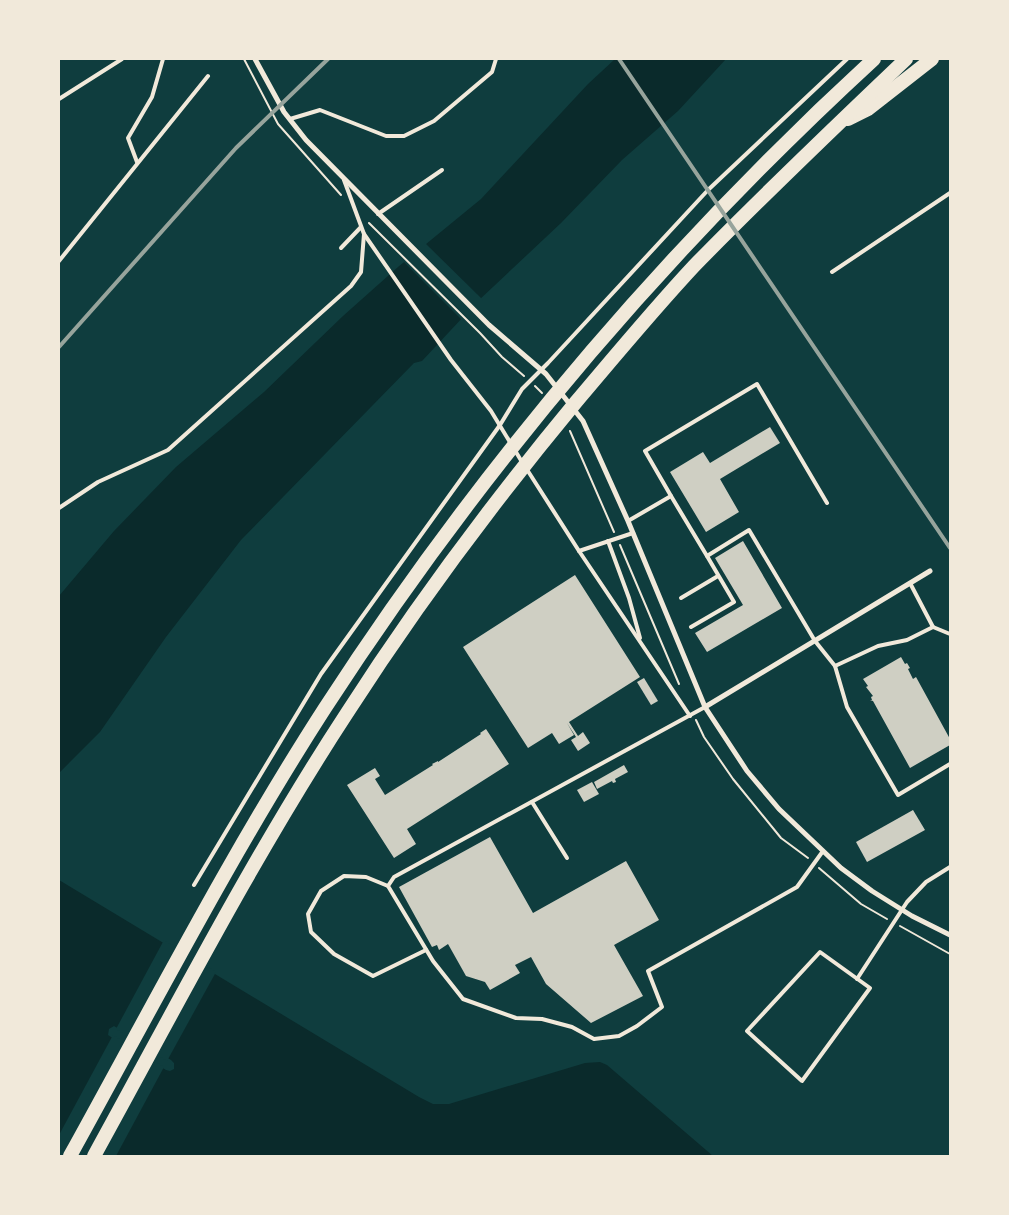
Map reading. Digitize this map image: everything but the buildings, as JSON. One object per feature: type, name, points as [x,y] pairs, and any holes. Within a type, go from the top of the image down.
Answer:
[{"type":"highway","points":[[70,1156],[213,896],[274,791],[348,674],[424,564],[518,440],[647,288],[738,190],[874,59]]},
{"type":"highway","points":[[94,1156],[278,825],[347,712],[420,605],[523,467],[607,364],[694,266],[836,125],[906,59]]},
{"type":"highway","points":[[836,125],[868,109],[932,59]]},
{"type":"street","points":[[255,59],[284,112],[306,140],[489,325],[541,370],[583,421],[633,532],[705,707],[753,778],[779,809],[841,868],[902,910],[950,935]]},
{"type":"street","points":[[705,707],[930,571]]},
{"type":"lane","points":[[59,99],[122,59]]},
{"type":"lane","points":[[137,162],[128,138],[152,97],[163,59]]},
{"type":"lane","points":[[290,119],[320,110],[386,136],[404,136],[434,121],[456,103],[492,72],[496,59]]},
{"type":"lane","points":[[194,885],[322,674],[500,425],[522,389],[708,190],[847,59]]},
{"type":"lane","points":[[59,261],[208,76]]},
{"type":"lane","points":[[378,214],[442,170]]},
{"type":"lane","points":[[344,180],[364,234],[451,360],[491,411],[579,551],[690,716]]},
{"type":"lane","points":[[832,272],[950,193]]},
{"type":"lane","points":[[341,248],[361,228]]},
{"type":"lane","points":[[59,508],[98,482],[168,450],[278,352],[351,286],[361,272],[364,234]]},
{"type":"lane","points":[[691,627],[734,602],[645,451],[757,384],[827,503]]},
{"type":"lane","points":[[628,521],[671,496]]},
{"type":"lane","points":[[706,556],[749,530],[814,641],[835,666],[847,706],[898,795],[950,764]]},
{"type":"lane","points":[[579,551],[633,532]]},
{"type":"lane","points":[[608,541],[629,598],[641,643]]},
{"type":"lane","points":[[681,598],[718,576]]},
{"type":"lane","points":[[910,583],[933,627],[950,634]]},
{"type":"lane","points":[[835,666],[878,646],[907,640],[933,627]]},
{"type":"lane","points":[[388,886],[394,877],[705,707]]},
{"type":"lane","points":[[532,802],[567,858]]},
{"type":"lane","points":[[426,950],[374,976],[334,954],[311,932],[308,914],[322,891],[344,876],[366,877],[388,886],[426,950],[463,999],[516,1018],[542,1019],[572,1027],[594,1039],[619,1036],[662,1007],[648,970],[797,887],[823,851]]},
{"type":"lane","points":[[857,979],[902,910],[926,882],[950,867]]},
{"type":"lane","points":[[820,952],[857,979],[870,988],[802,1081],[747,1031],[820,952]]},
{"type":"path","points":[[354,210],[480,333]]},
{"type":"water","points":[[615,59],[726,59],[678,111],[622,160],[561,223],[478,301],[422,361],[414,363],[241,540],[166,637],[100,732],[59,773],[59,596],[114,531],[176,467],[264,392],[343,316],[398,267],[481,199],[588,84]]},
{"type":"water","points":[[59,880],[433,1104],[449,1104],[585,1063],[600,1062],[607,1065],[713,1156],[59,1156]],"holes":[[[114,1026],[174,1063],[174,1069],[166,1070],[108,1035],[109,1029]]]},
{"type":"pier","points":[[424,242],[483,300],[463,321],[402,260]]},
{"type":"pier","points":[[164,940],[216,972],[167,1061],[116,1029]]},
{"type":"pier","points":[[113,1035],[164,1067],[116,1156],[59,1156],[59,1135]]},
{"type":"railway","points":[[59,347],[236,148],[328,59]]},
{"type":"railway","points":[[619,59],[950,548]]}]
